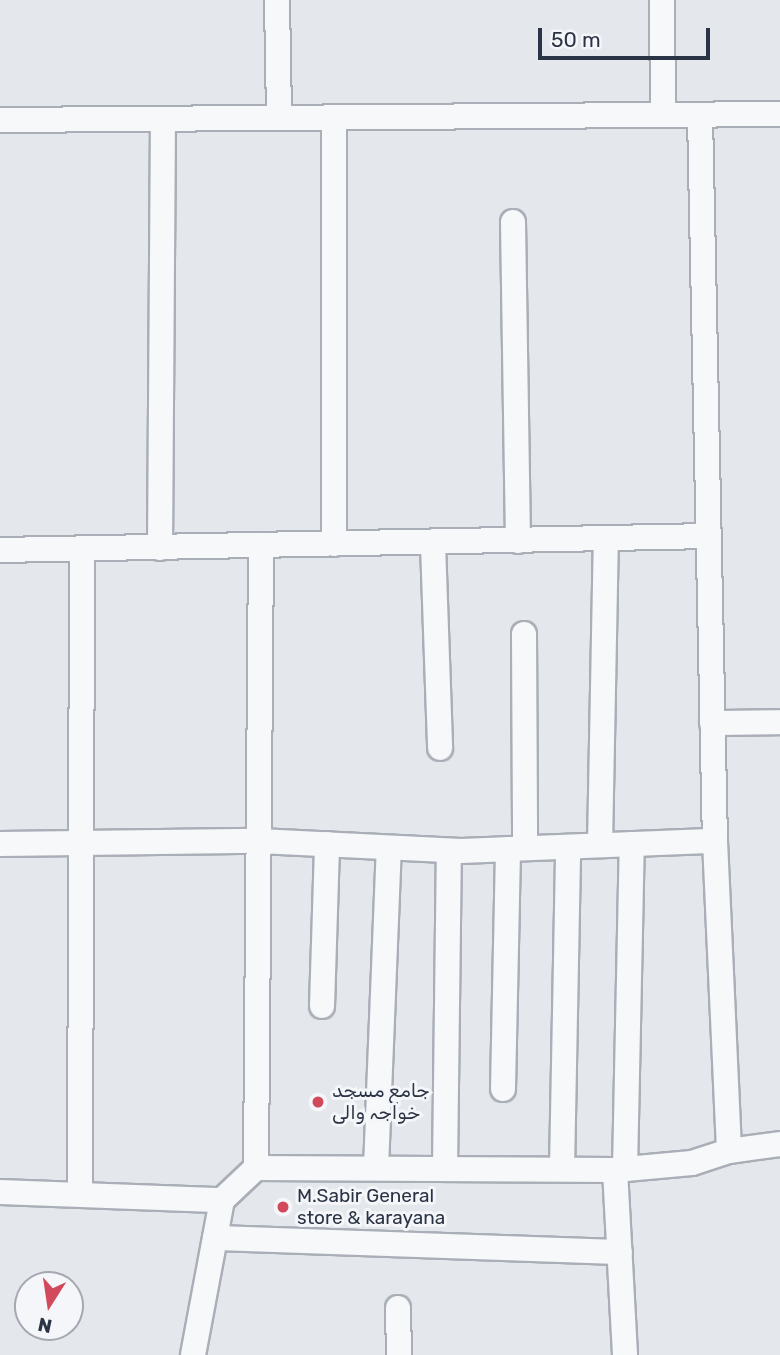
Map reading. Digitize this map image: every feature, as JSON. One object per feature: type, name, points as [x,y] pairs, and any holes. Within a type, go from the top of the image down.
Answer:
[{"type":"street","points":[[277,0],[279,118]]},
{"type":"street","points":[[662,0],[663,116]]},
{"type":"street","points":[[0,120],[780,114]]},
{"type":"street","points":[[700,115],[715,841],[729,1151]]},
{"type":"street","points":[[334,118],[334,544]]},
{"type":"street","points":[[160,548],[163,119]]},
{"type":"street","points":[[513,222],[519,541]]},
{"type":"street","points":[[0,550],[433,544],[707,536]]},
{"type":"street","points":[[600,845],[607,539]]},
{"type":"street","points":[[433,544],[440,748]]},
{"type":"street","points":[[256,1168],[261,545]]},
{"type":"street","points":[[80,1193],[82,549]]},
{"type":"street","points":[[503,1089],[524,634]]},
{"type":"street","points":[[712,723],[780,722]]},
{"type":"street","points":[[0,844],[259,841],[449,850],[715,841]]},
{"type":"street","points":[[322,1006],[327,844]]},
{"type":"street","points":[[625,1355],[620,1252],[620,1169],[632,844]]},
{"type":"street","points":[[562,1169],[568,847]]},
{"type":"street","points":[[376,1168],[389,848]]},
{"type":"street","points":[[445,1169],[449,850]]},
{"type":"street","points":[[193,1355],[222,1200],[256,1168],[620,1169],[692,1163],[729,1151],[780,1144]]},
{"type":"street","points":[[0,1192],[222,1200]]},
{"type":"street","points":[[215,1238],[620,1252]]},
{"type":"street","points":[[398,1308],[399,1355]]},
{"type":"place","name":"جامع مسجد خواجہ والی","points":[[318,1102]]},
{"type":"place","name":"M.Sabir General store & karayana","points":[[283,1207]]}]
